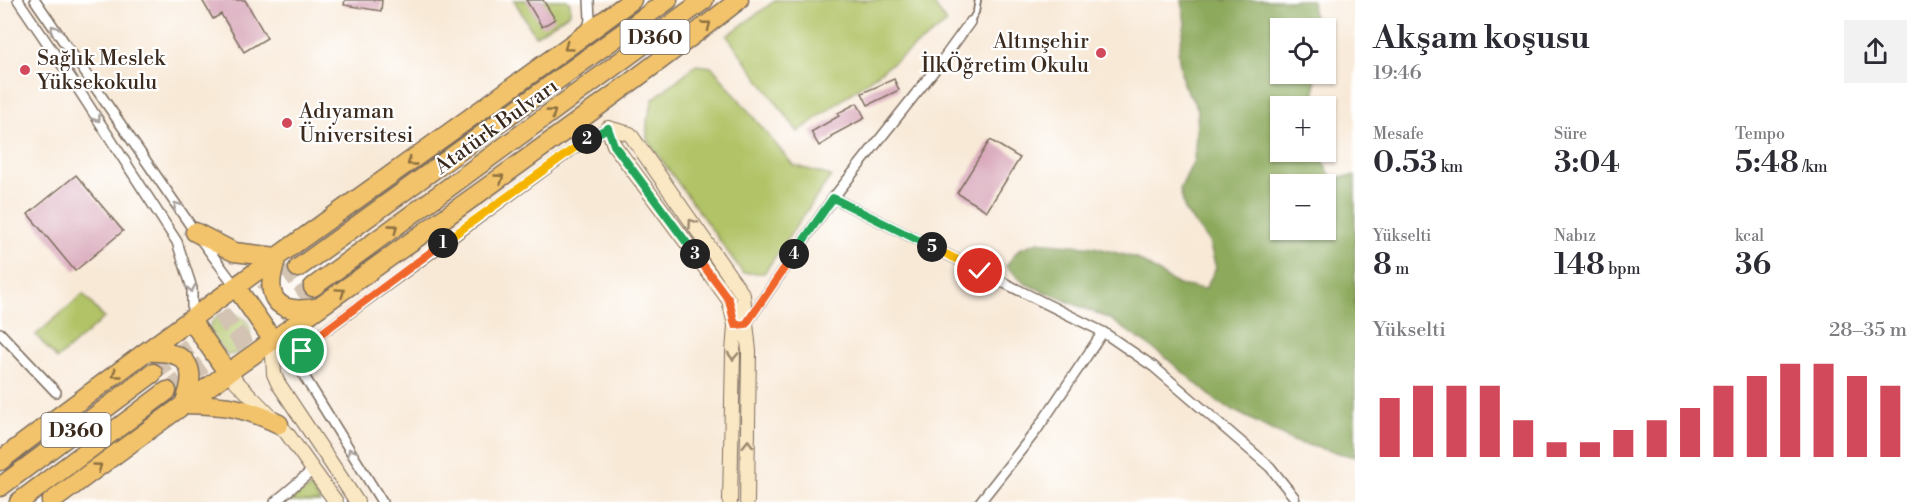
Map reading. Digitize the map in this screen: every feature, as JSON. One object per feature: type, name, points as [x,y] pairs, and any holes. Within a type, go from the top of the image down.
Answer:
[{"type":"highway","points":[[0,461],[146,352],[482,111],[632,0]]},
{"type":"highway","name":"Atatürk Bulvarı","points":[[298,268],[668,0]]},
{"type":"highway","name":"Atatürk Bulvarı","points":[[313,287],[704,0]]},
{"type":"highway","points":[[51,502],[272,339],[646,72],[739,0]]},
{"type":"highway","points":[[195,232],[234,252],[277,257]]},
{"type":"highway","points":[[277,257],[270,282],[272,294],[277,301],[292,310],[318,308]]},
{"type":"highway","points":[[237,287],[272,339]]},
{"type":"highway","points":[[192,320],[227,372]]},
{"type":"highway","points":[[146,352],[172,352],[186,363],[192,383],[184,404]]},
{"type":"highway","name":"D360","points":[[0,487],[153,373]]},
{"type":"highway","name":"D360","points":[[19,502],[167,391]]},
{"type":"highway","points":[[184,404],[234,407],[255,413],[279,424]]},
{"type":"street","points":[[18,0],[177,242],[192,288],[192,320]]},
{"type":"street","points":[[35,0],[195,232],[237,287]]},
{"type":"street","points":[[588,33],[589,0]]},
{"type":"street","points":[[741,324],[833,198],[970,22]]},
{"type":"street","points":[[608,128],[614,145],[729,300],[741,324],[749,351],[747,502]]},
{"type":"street","points":[[382,502],[304,376],[300,368],[302,351],[307,344],[412,266],[589,138],[608,128],[630,134],[743,294],[741,324],[733,352],[730,502]]},
{"type":"street","points":[[833,198],[1103,332],[1154,367],[1270,467],[1294,497],[1295,502]]},
{"type":"street","points":[[980,502],[1036,431],[1103,332]]},
{"type":"street","points":[[0,333],[56,392]]},
{"type":"street","points":[[272,339],[274,375],[278,383],[357,502]]},
{"type":"street","points":[[227,372],[279,424],[336,502]]},
{"type":"street","points":[[275,502],[314,469]]},
{"type":"lane","points":[[970,22],[976,12],[978,0]]},
{"type":"green space","points":[[514,0],[567,0],[570,3],[570,13],[535,36]]},
{"type":"green space","points":[[776,0],[931,0],[947,23],[798,132],[727,36]]},
{"type":"green space","points":[[1182,0],[1312,0],[1314,18],[1270,18],[1270,84],[1315,84],[1315,96],[1270,96],[1270,162],[1324,162],[1330,174],[1270,174],[1270,240],[1336,240],[1336,177],[1355,176],[1355,457],[1295,442],[1219,403],[1165,357],[1110,319],[1024,283],[1006,266],[1019,249],[1038,242],[1094,247],[1136,258],[1178,285],[1205,289],[1216,268],[1209,242],[1185,211],[1180,189],[1194,160],[1198,109],[1183,84],[1178,53],[1185,24]]},
{"type":"green space","points":[[696,65],[712,67],[793,165],[831,176],[764,273],[743,273],[647,140],[647,121],[653,99]]},
{"type":"green space","points":[[83,294],[104,318],[57,359],[36,335]]},
{"type":"green space","points":[[232,312],[246,320],[249,327],[249,340],[242,350],[236,353],[221,354],[208,331],[216,317]]},
{"type":"green space","points":[[311,487],[320,502],[288,502]]},
{"type":"building","points":[[202,0],[245,0],[267,38],[244,52],[221,14],[213,19]]},
{"type":"building","points":[[345,0],[382,0],[381,11],[344,5]]},
{"type":"building","points":[[526,0],[543,0],[555,19],[542,27]]},
{"type":"building","points":[[894,79],[899,90],[868,105],[862,93]]},
{"type":"building","points":[[857,103],[865,118],[831,136],[832,138],[819,146],[811,132]]},
{"type":"building","points":[[990,140],[1020,158],[987,211],[957,193]]},
{"type":"building","points":[[76,175],[123,231],[75,271],[28,214]]},
{"type":"tunnel","points":[[153,373],[298,268]]},
{"type":"tunnel","points":[[167,391],[313,287]]},
{"type":"place","name":"Altınşehir İlkÖğretim Okulu","points":[[1101,53]]},
{"type":"place","name":"Sağlık Meslek Yüksekokulu","points":[[25,70]]},
{"type":"place","name":"Adıyaman Üniversitesi","points":[[287,123]]},
{"type":"route","points":[[302,351],[307,344],[393,280],[589,138],[608,128],[614,145],[729,300],[735,325],[746,324],[833,198],[980,271]]}]
